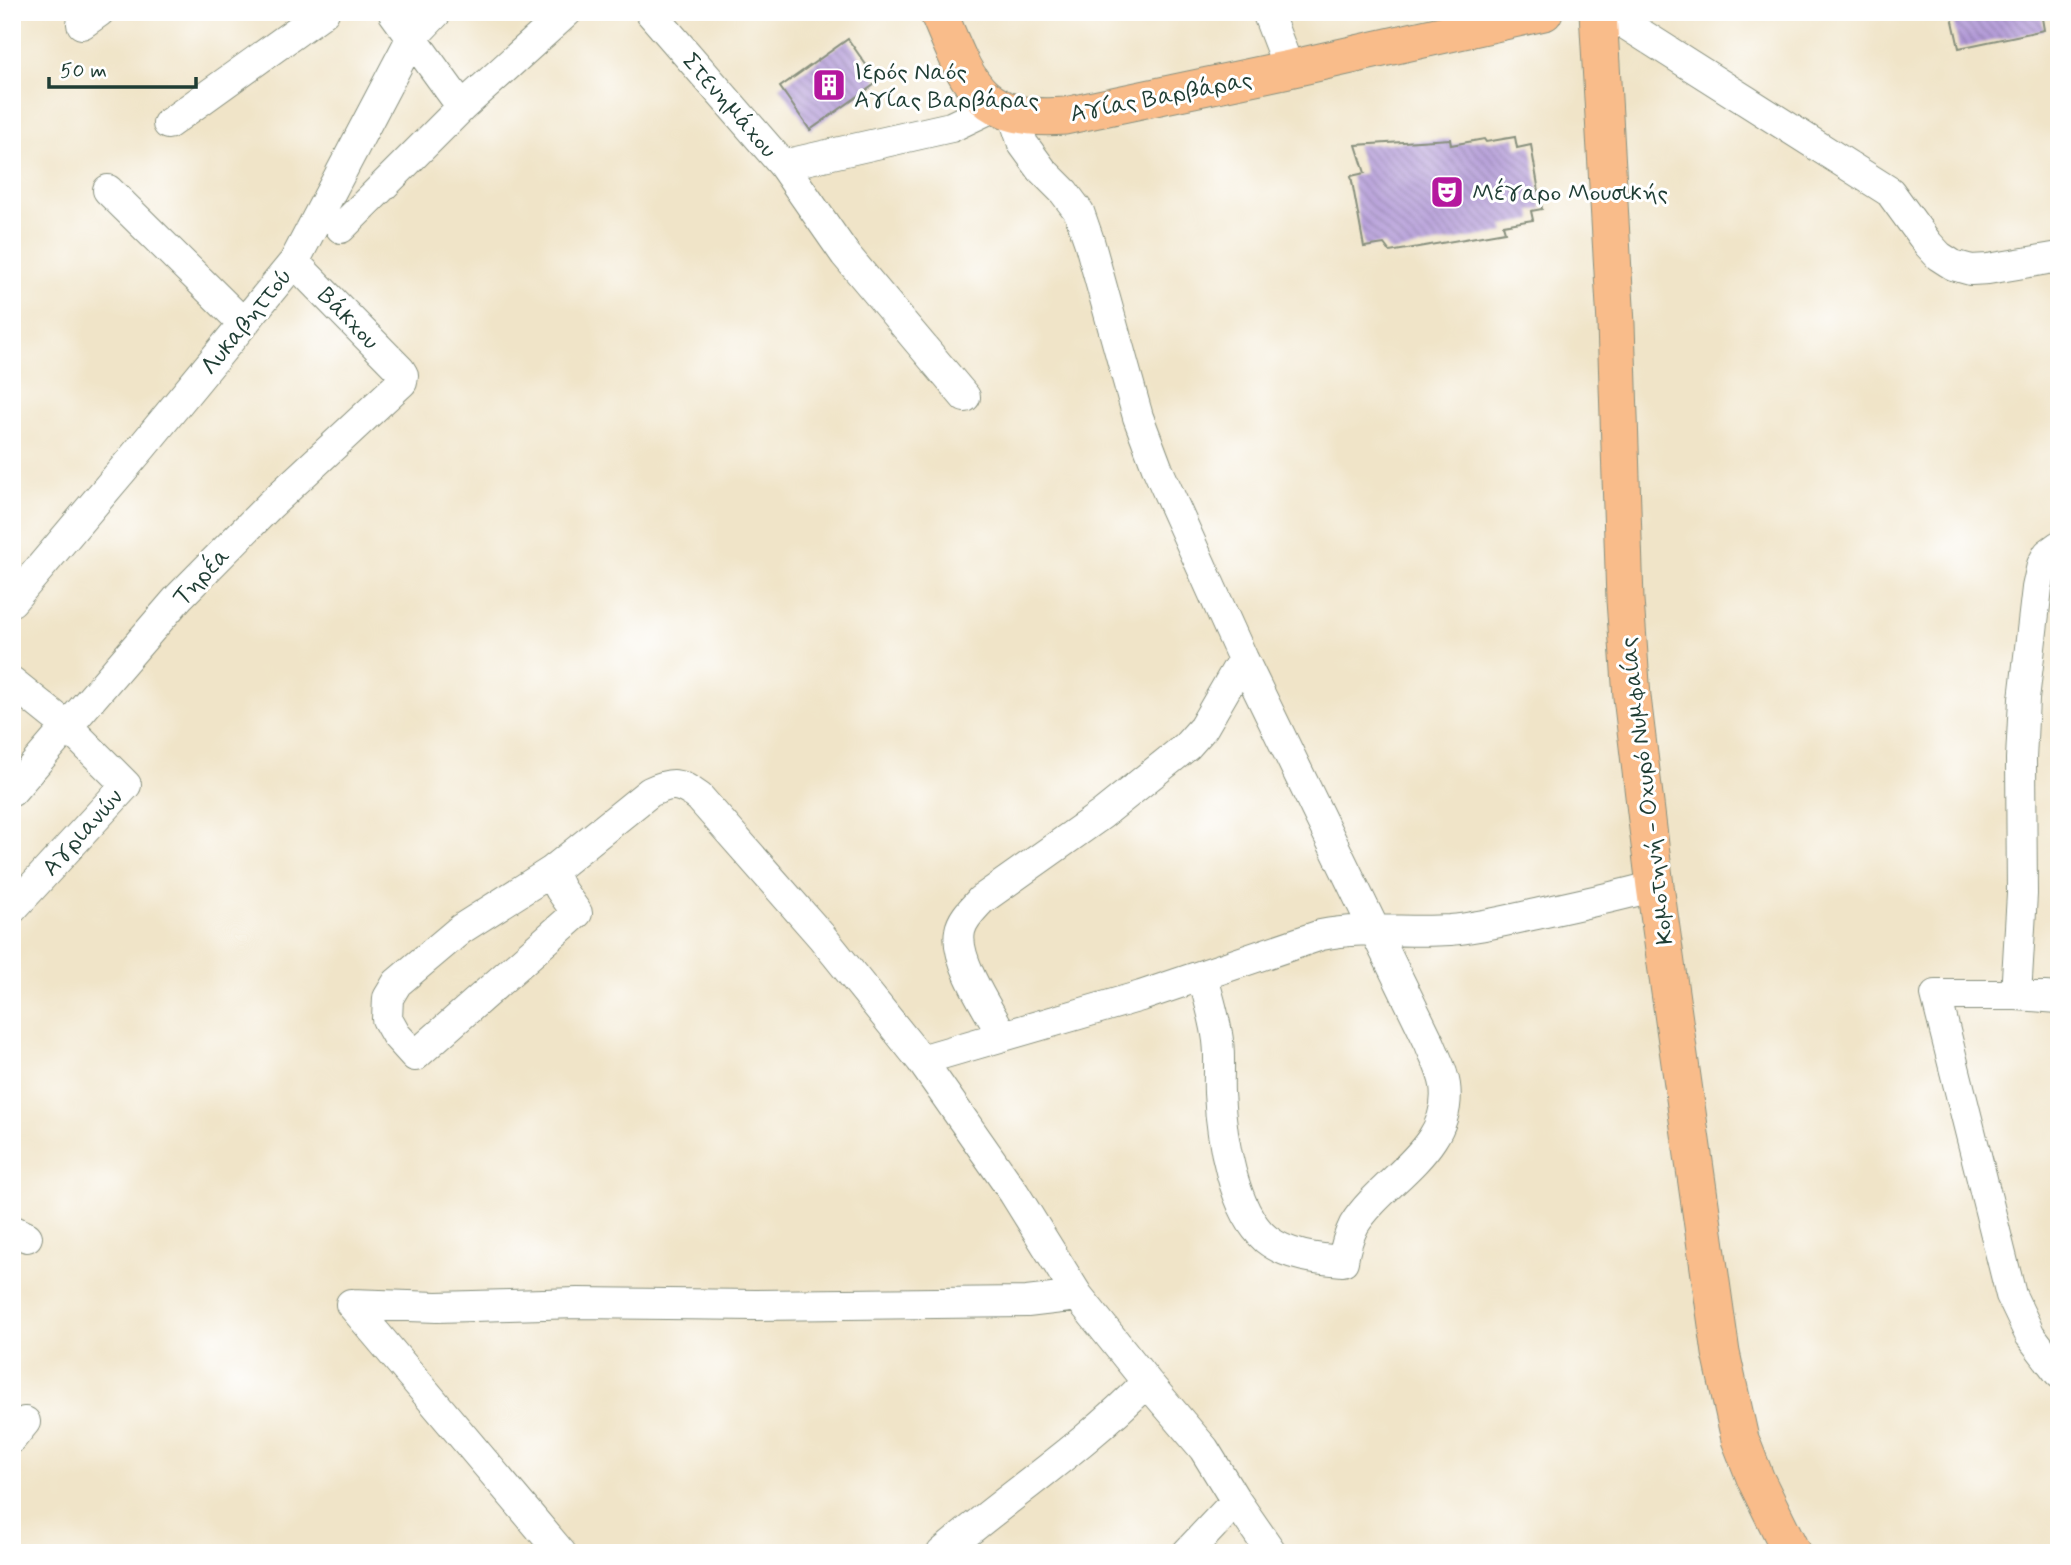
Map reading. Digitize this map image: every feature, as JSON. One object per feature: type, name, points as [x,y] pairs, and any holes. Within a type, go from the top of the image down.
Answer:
[{"type":"main road","points":[[938,12],[962,67],[981,96],[1004,110]]},
{"type":"main road","name":"Αγίας Βαρβάρας","points":[[1004,110],[1038,118],[1065,116],[1544,12]]},
{"type":"main road","name":"Κομοτηνή - Οχυρό Νυμφαίας","points":[[1598,12],[1616,324],[1626,614],[1641,782],[1729,1395],[1740,1438],[1756,1480],[1792,1553]]},
{"type":"street","points":[[168,124],[324,12]]},
{"type":"street","points":[[393,12],[462,107]]},
{"type":"street","name":"Λυκαβηττού","points":[[12,601],[294,262],[411,39],[437,12]]},
{"type":"street","points":[[341,228],[462,107],[567,12]]},
{"type":"street","name":"Στενημάχου","points":[[650,12],[783,165]]},
{"type":"street","points":[[1267,12],[1289,69]]},
{"type":"street","points":[[1611,12],[1627,25],[1890,192],[1934,250],[1953,265],[1971,270],[1988,269],[2059,257]]},
{"type":"street","points":[[965,397],[845,254],[783,165],[951,127],[1004,110],[1023,144],[1079,212],[1138,417],[1158,470],[1243,659],[1439,1064],[1445,1084],[1443,1114],[1428,1145],[1355,1224],[1347,1241],[1343,1261],[1317,1259],[1293,1253],[1267,1239],[1250,1219],[1238,1193],[1221,1121],[1218,1036],[1203,977]]},
{"type":"street","points":[[108,190],[244,324]]},
{"type":"street","name":"Βάκχου","points":[[294,262],[403,376]]},
{"type":"street","name":"Τηρέα","points":[[12,791],[179,597],[270,505],[398,387],[403,376]]},
{"type":"street","points":[[2016,995],[2022,894],[2021,759],[2024,699],[2042,565],[2048,554],[2059,545]]},
{"type":"street","points":[[1003,1036],[970,974],[961,951],[960,931],[968,914],[981,900],[1101,815],[1187,746],[1214,711],[1243,659]]},
{"type":"street","points":[[12,682],[68,727]]},
{"type":"street","name":"Αγριανών","points":[[12,909],[126,785],[68,727]]},
{"type":"street","points":[[551,871],[577,913],[415,1056],[396,1035],[387,1019],[388,998],[397,983],[461,929],[551,871],[650,792],[666,785],[684,785],[699,797],[822,937],[921,1060],[1014,1193],[1078,1296],[1204,1449],[1272,1553]]},
{"type":"street","points":[[921,1060],[1203,977],[1321,935],[1345,930],[1414,932],[1493,924],[1655,886]]},
{"type":"street","points":[[2059,998],[1936,995],[2011,1295],[2030,1335],[2059,1373]]},
{"type":"street","points":[[561,1553],[351,1304],[437,1307],[578,1303],[756,1306],[1027,1302],[1078,1296]]},
{"type":"street","points":[[942,1553],[1095,1432],[1147,1382]]},
{"type":"street","points":[[1187,1553],[1236,1501]]},
{"type":"building","points":[[1951,12],[2041,12],[2044,30],[1959,48]]},
{"type":"building","name":"Ιερός Ναός Αγίας Βαρβάρας","points":[[848,39],[878,82],[810,130],[780,87]]},
{"type":"building","name":"Μέγαρο Μουσικής","points":[[1515,137],[1517,148],[1531,145],[1542,209],[1531,211],[1533,220],[1503,225],[1505,232],[1390,252],[1384,244],[1364,247],[1351,176],[1365,173],[1356,145],[1450,139],[1451,145]]},
{"type":"place","name":"Ιερός Ναός Αγίας Βαρβάρας","points":[[829,85]]},
{"type":"place","name":"Μέγαρο Μουσικής","points":[[1447,192]]}]
